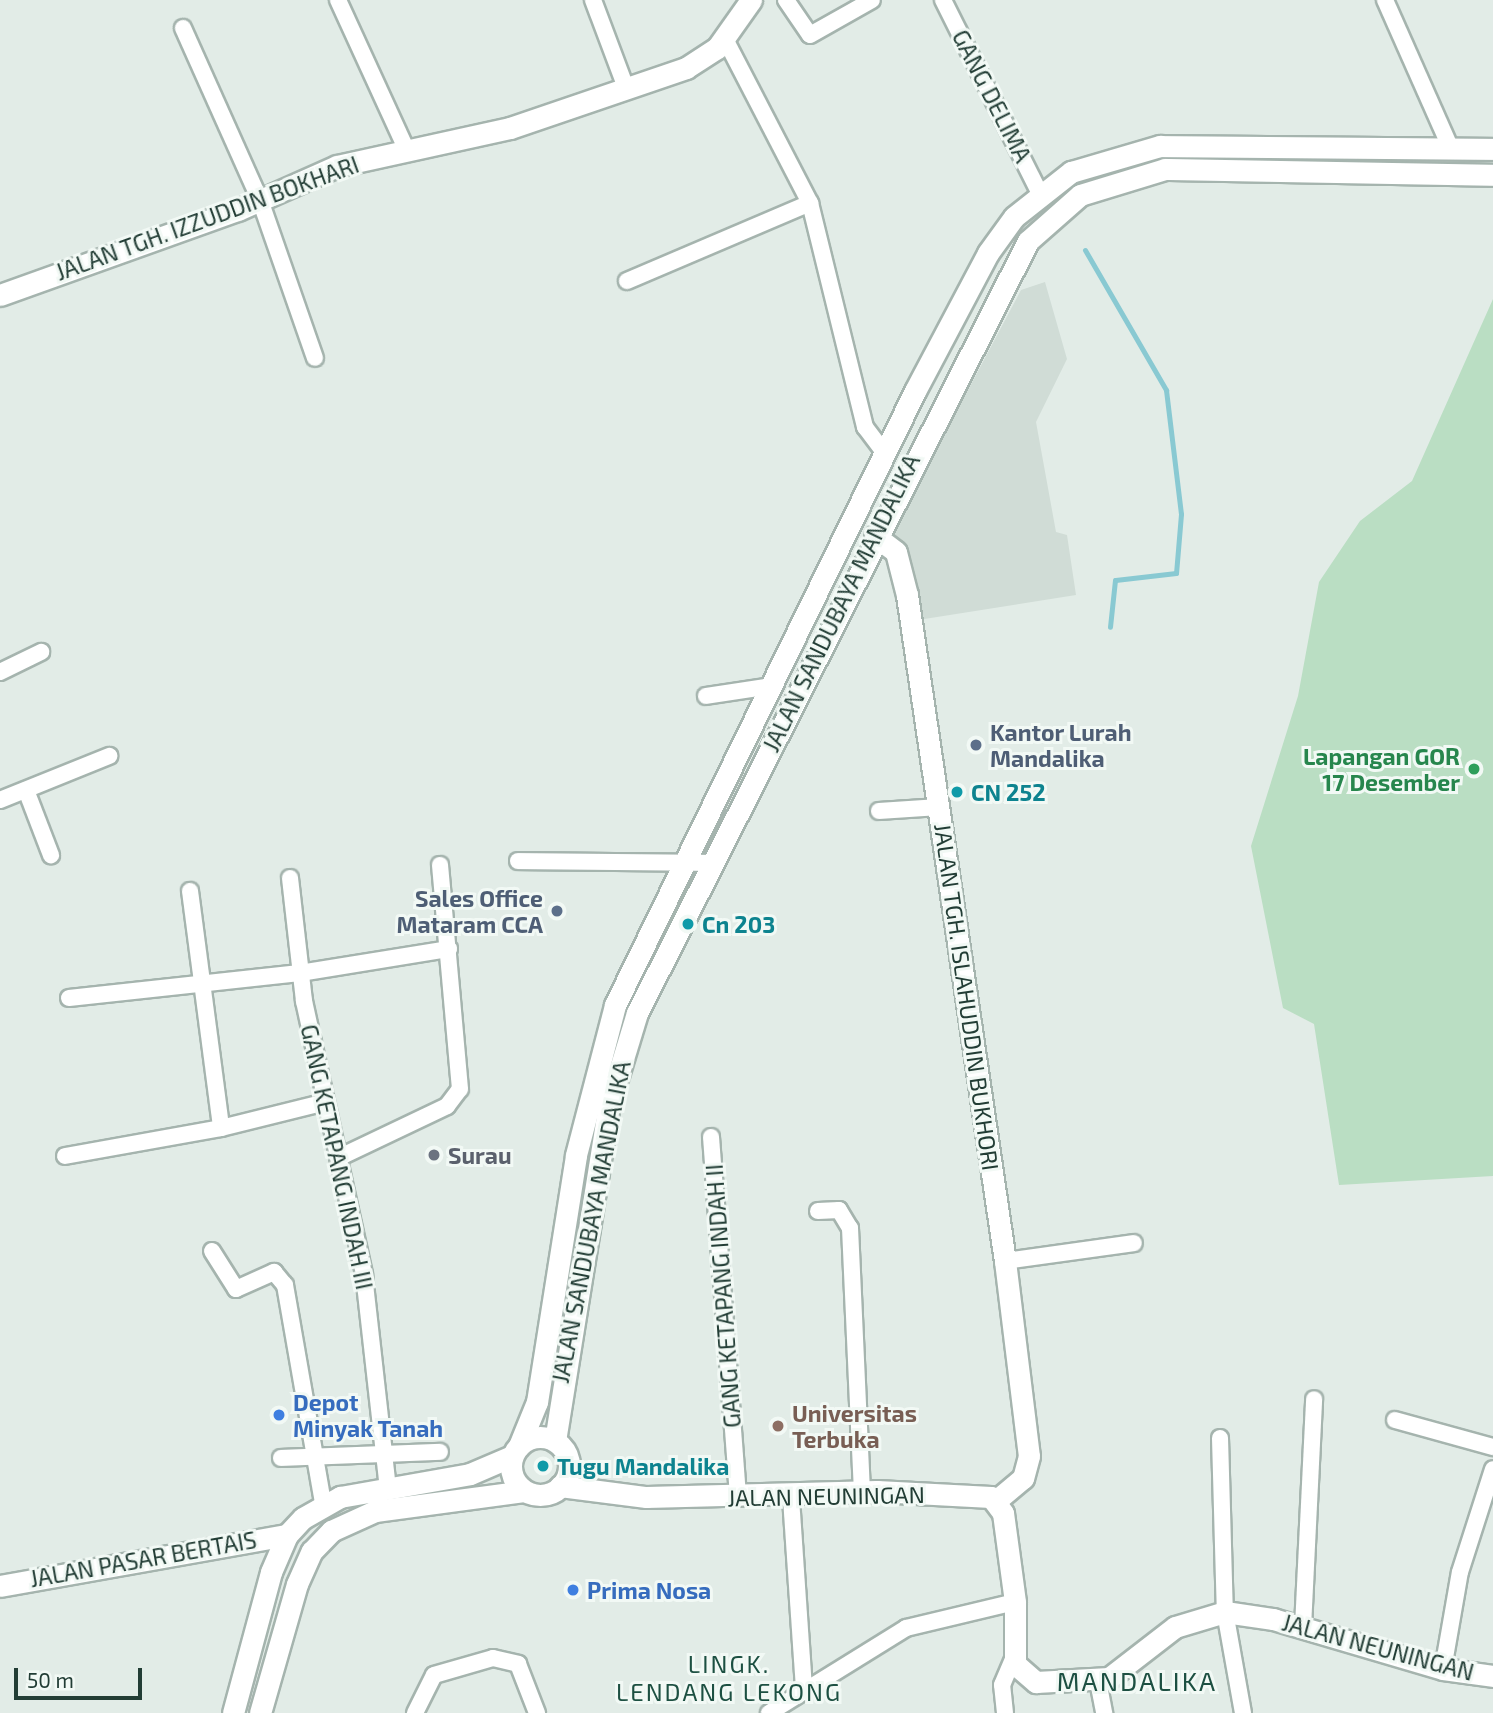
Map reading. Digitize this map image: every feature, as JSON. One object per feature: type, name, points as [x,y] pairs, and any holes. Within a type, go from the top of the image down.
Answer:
[{"type":"main road","name":"JALAN TGH. IZZUDDIN BOKHARI","points":[[0,295],[260,200],[337,166],[510,128],[686,68],[725,39],[751,0]]},
{"type":"main road","points":[[524,1491],[515,1482],[515,1451],[537,1402],[594,1072],[615,1005],[687,862],[863,493],[988,253],[1039,192],[1132,150],[1184,143],[1490,149],[1490,175]]},
{"type":"main road","name":"JALAN SANDUBAYA MANDALIKA","points":[[555,1441],[619,1066],[657,968],[1011,266],[1037,230],[1080,195],[1119,179],[1182,168],[1490,175]]},
{"type":"main road","points":[[863,493],[890,507]]},
{"type":"main road","name":"JALAN TGH. ISLAHUDDIN BUKHORI","points":[[875,536],[896,552],[904,582],[1005,1261],[1029,1456],[1023,1478],[996,1501]]},
{"type":"main road","points":[[233,1713],[287,1535],[323,1503],[388,1488],[470,1474],[515,1451],[530,1438],[555,1441],[569,1463],[560,1486],[536,1495],[524,1491],[375,1511],[331,1531],[312,1551],[296,1584],[260,1713]]},
{"type":"main road","name":"JALAN NEUNINGAN","points":[[560,1486],[738,1498],[862,1492],[985,1495],[996,1501]]},
{"type":"main road","points":[[996,1501],[1015,1602],[1014,1657]]},
{"type":"main road","name":"JALAN PASAR BERTAIS","points":[[0,1586],[287,1535]]},
{"type":"main road","name":"JALAN NEUNINGAN","points":[[1014,1657],[1019,1673],[1030,1681],[1098,1681],[1122,1671],[1175,1627],[1225,1612],[1303,1627],[1443,1669],[1493,1676]]},
{"type":"main road","points":[[244,1673],[269,1679]]},
{"type":"street","points":[[338,0],[407,150]]},
{"type":"street","points":[[593,0],[626,89]]},
{"type":"street","points":[[786,0],[810,35],[872,0]]},
{"type":"street","points":[[1385,0],[1450,147]]},
{"type":"street","name":"GANG DELIMA","points":[[946,1],[1039,192]]},
{"type":"street","points":[[183,28],[260,200],[315,358]]},
{"type":"street","points":[[725,39],[810,203],[866,427],[884,452]]},
{"type":"street","points":[[627,281],[810,203]]},
{"type":"street","points":[[0,672],[41,652]]},
{"type":"street","points":[[706,696],[771,686]]},
{"type":"street","points":[[0,800],[109,756]]},
{"type":"street","points":[[26,790],[51,855]]},
{"type":"street","points":[[878,811],[939,807]]},
{"type":"street","points":[[519,861],[712,863]]},
{"type":"street","points":[[338,1158],[443,1108],[458,1094],[449,949],[440,865]]},
{"type":"street","name":"GANG KETAPANG INDAH III","points":[[290,878],[300,973],[363,1275],[388,1488]]},
{"type":"street","points":[[190,891],[221,1128]]},
{"type":"street","points":[[69,998],[202,986],[449,949]]},
{"type":"street","points":[[65,1156],[221,1128],[326,1101]]},
{"type":"street","name":"GANG KETAPANG INDAH II","points":[[711,1137],[738,1498]]},
{"type":"street","points":[[818,1211],[839,1210],[850,1228],[862,1492]]},
{"type":"street","points":[[1005,1261],[1134,1243]]},
{"type":"street","points":[[212,1251],[236,1289],[274,1272],[281,1276],[312,1458],[323,1503]]},
{"type":"street","points":[[1303,1627],[1314,1399]]},
{"type":"street","points":[[1395,1420],[1493,1447]]},
{"type":"street","points":[[1220,1438],[1225,1612],[1243,1713]]},
{"type":"street","points":[[281,1458],[440,1452]]},
{"type":"street","points":[[1443,1669],[1460,1572],[1493,1469]]},
{"type":"street","points":[[791,1497],[804,1691]]},
{"type":"street","points":[[769,1713],[912,1625],[1015,1602]]},
{"type":"street","points":[[1005,1713],[1002,1685],[1014,1657]]},
{"type":"street","points":[[415,1713],[434,1675],[452,1665],[508,1659],[518,1664],[537,1713]]},
{"type":"street","points":[[1098,1681],[1104,1713]]},
{"type":"street","points":[[422,1695],[430,1713]]},
{"type":"shaded area","points":[[1045,282],[1067,359],[1036,422],[1056,532],[1067,535],[1076,595],[918,620],[891,535],[1021,290]]},
{"type":"green space","points":[[1493,299],[1493,1176],[1339,1185],[1314,1024],[1283,1008],[1251,846],[1298,696],[1319,582],[1360,521],[1412,481]]},
{"type":"waterway","points":[[1085,250],[1166,390],[1181,514],[1176,573],[1115,580],[1110,627]]},
{"type":"place","name":"Kantor Lurah Mandalika","points":[[976,745]]},
{"type":"place","name":"Lapangan GOR 17 Desember","points":[[1474,769]]},
{"type":"place","name":"CN 252","points":[[957,792]]},
{"type":"place","name":"Sales Office Mataram CCA","points":[[557,911]]},
{"type":"place","name":"Cn 203","points":[[688,924]]},
{"type":"place","name":"Surau","points":[[434,1155]]},
{"type":"place","name":"Depot Minyak Tanah","points":[[279,1415]]},
{"type":"place","name":"Universitas Terbuka","points":[[778,1426]]},
{"type":"place","name":"Tugu Mandalika","points":[[543,1466]]},
{"type":"place","name":"Prima Nosa","points":[[573,1590]]},
{"type":"district","name":"LINGK. LENDANG LEKONG","points":[[729,1678]]},
{"type":"district","name":"MANDALIKA","points":[[1137,1681]]}]
